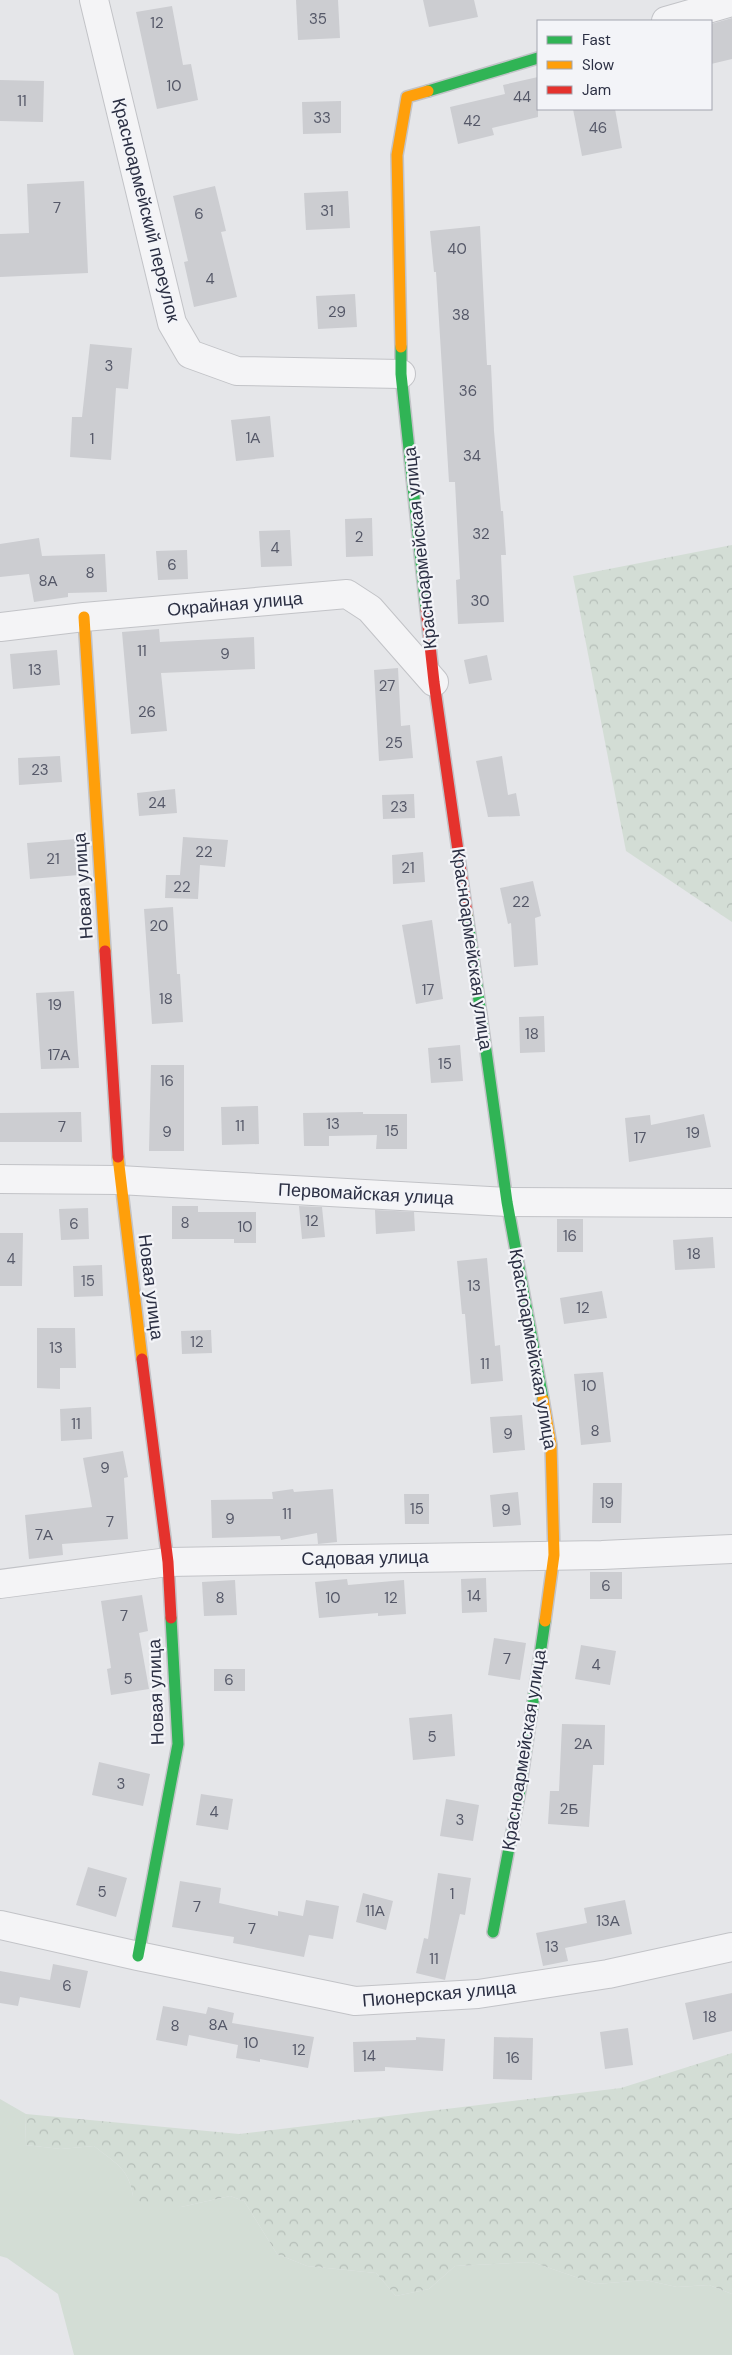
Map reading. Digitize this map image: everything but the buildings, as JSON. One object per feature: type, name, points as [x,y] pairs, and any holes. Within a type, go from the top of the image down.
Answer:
[{"type":"street","name":"Красноармейский переулок","points":[[94,0],[172,323],[190,354],[237,371],[401,374]]},
{"type":"street","points":[[669,20],[732,2]]},
{"type":"street","name":"Красноармейская улица","points":[[493,1932],[520,1790],[554,1555],[551,1445],[507,1202],[434,682],[401,374],[397,156],[407,98],[537,58]]},
{"type":"street","name":"Окрайная улица","points":[[0,628],[84,617],[347,594],[370,609],[434,682]]},
{"type":"street","name":"Новая улица","points":[[84,617],[120,1180],[168,1562],[178,1744],[138,1956]]},
{"type":"street","name":"Первомайская улица","points":[[0,1179],[120,1180],[507,1202],[732,1203]]},
{"type":"street","name":"Садовая улица","points":[[0,1584],[168,1562],[602,1555],[732,1549]]},
{"type":"street","name":"Пионерская улица","points":[[0,1925],[355,2001],[478,1994],[608,1974],[732,1947]]},
{"type":"green space","points":[[732,545],[732,922],[626,851],[573,576]]},
{"type":"green space","points":[[732,2053],[732,2294],[709,2285],[677,2287],[645,2280],[596,2284],[532,2262],[455,2266],[429,2289],[396,2296],[376,2273],[307,2266],[277,2254],[244,2201],[230,2196],[181,2207],[146,2206],[133,2196],[128,2179],[120,2167],[94,2146],[61,2149],[25,2145],[26,2114],[239,2134],[621,2088]]},
{"type":"green space","points":[[0,2099],[26,2114],[25,2145],[61,2149],[94,2146],[115,2162],[124,2172],[133,2196],[181,2207],[230,2196],[244,2201],[277,2254],[307,2266],[376,2273],[396,2296],[429,2289],[455,2266],[532,2262],[596,2284],[645,2280],[677,2287],[709,2285],[732,2294],[732,2355],[74,2355],[58,2294],[7,2258],[0,2256]]},
{"type":"traffic: fast","points":[[428,91],[537,58]]},
{"type":"traffic: fast","points":[[401,347],[401,374],[426,609]]},
{"type":"traffic: fast","points":[[467,914],[507,1202],[543,1399]]},
{"type":"traffic: fast","points":[[138,1956],[178,1744],[171,1618]]},
{"type":"traffic: fast","points":[[493,1932],[520,1790],[545,1621]]},
{"type":"traffic: slow","points":[[401,347],[397,155],[407,97],[428,91]]},
{"type":"traffic: slow","points":[[84,617],[105,951]]},
{"type":"traffic: slow","points":[[118,1157],[142,1359]]},
{"type":"traffic: slow","points":[[543,1399],[551,1445],[554,1555],[545,1621]]},
{"type":"traffic: jam","points":[[426,609],[434,682],[467,914]]},
{"type":"traffic: jam","points":[[105,951],[118,1157]]},
{"type":"traffic: jam","points":[[142,1359],[168,1562],[171,1618]]}]
